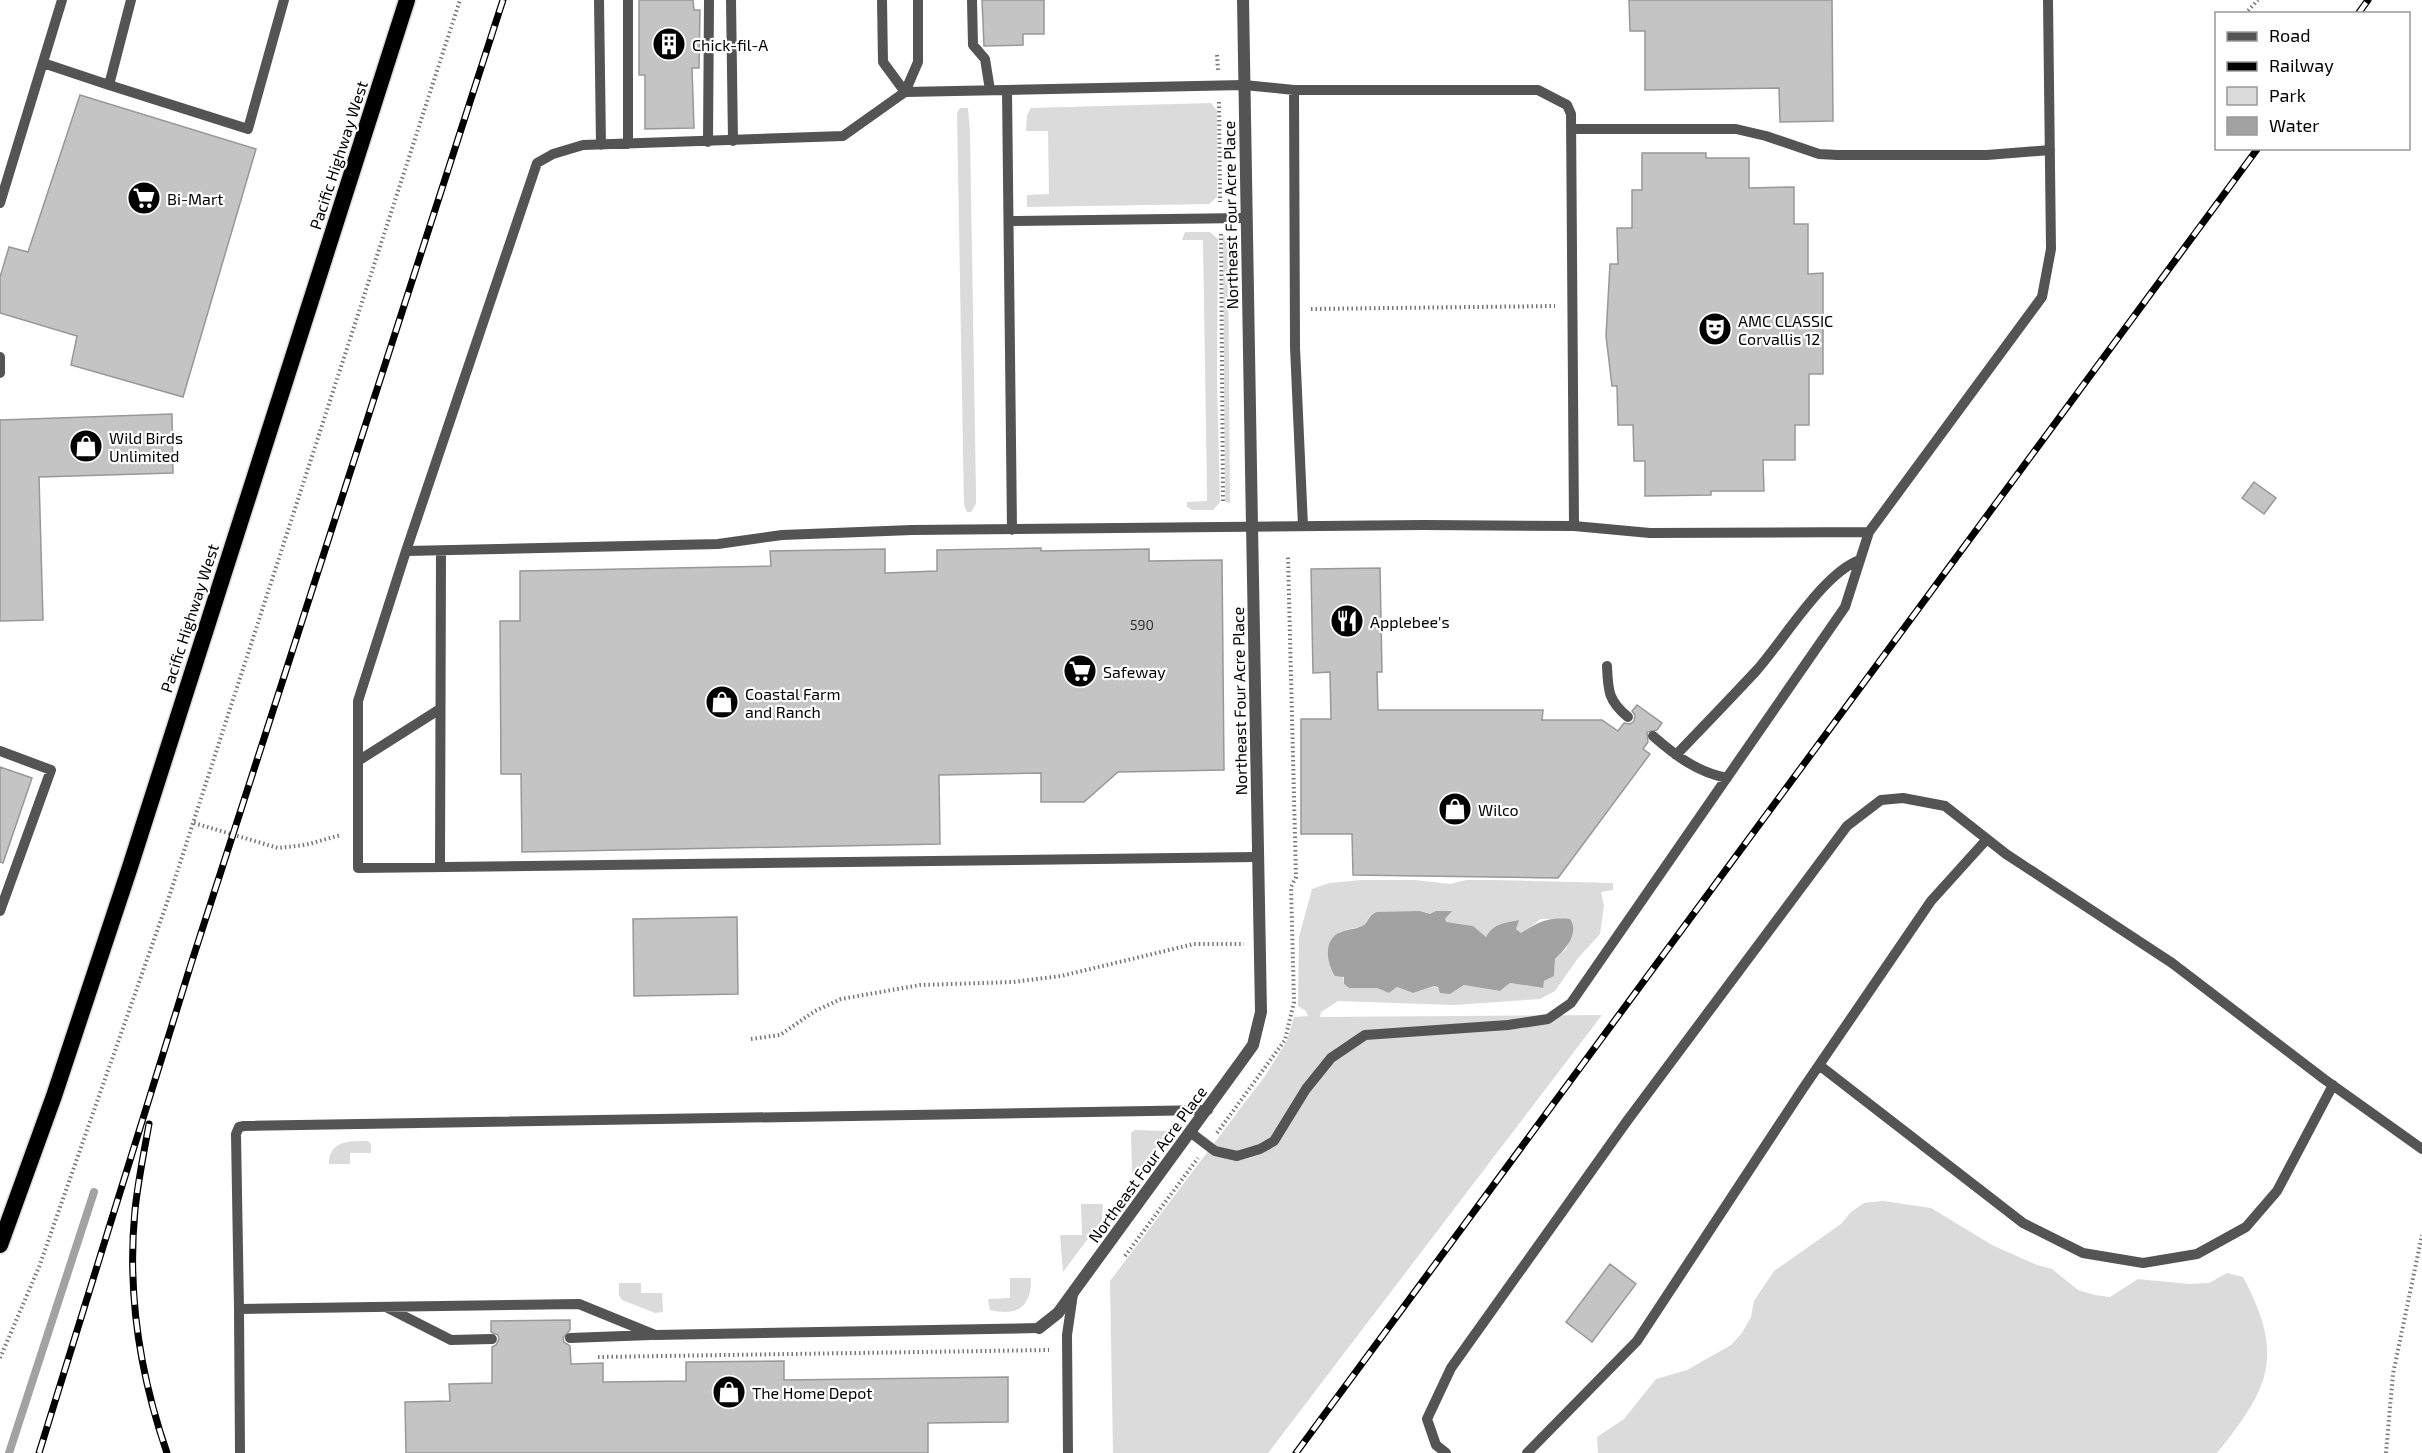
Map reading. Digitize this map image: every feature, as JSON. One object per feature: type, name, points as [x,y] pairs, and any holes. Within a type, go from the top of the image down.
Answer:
[{"type":"highway","name":"Pacific Highway West","points":[[0,1245],[54,1095],[130,867],[407,0]]},
{"type":"street","name":"Northeast Four Acre Place","points":[[1039,1328],[1058,1313],[1073,1294],[1208,1110],[1253,1045],[1259,1029],[1261,1012],[1254,527],[1245,218],[1243,0]]},
{"type":"lane","points":[[0,203],[62,0]]},
{"type":"lane","points":[[109,85],[131,0]]},
{"type":"lane","points":[[43,63],[248,129],[284,0]]},
{"type":"lane","points":[[599,0],[601,145]]},
{"type":"lane","points":[[628,0],[628,144]]},
{"type":"lane","points":[[708,142],[709,0]]},
{"type":"lane","points":[[731,0],[733,141]]},
{"type":"lane","points":[[882,0],[883,62],[905,92]]},
{"type":"lane","points":[[918,0],[918,62],[905,92],[843,136],[583,145],[553,154],[537,163],[406,551],[358,701],[358,868],[1257,857]]},
{"type":"lane","points":[[972,0],[973,45],[985,59],[990,90]]},
{"type":"lane","points":[[1190,1132],[1215,1151],[1237,1156],[1274,1141],[1306,1089],[1331,1058],[1365,1035],[1508,1025],[1548,1019],[1571,1003],[1845,607],[1869,532],[2042,297],[2051,249],[2048,0]]},
{"type":"lane","points":[[905,92],[1244,85],[1294,90],[1538,90],[1566,105],[1571,114],[1574,526]]},
{"type":"lane","points":[[1007,90],[1012,530]]},
{"type":"lane","points":[[1294,90],[1295,309],[1303,526]]},
{"type":"lane","points":[[1571,129],[1736,129],[1766,136],[1819,154],[1837,155],[1987,155],[2050,150]]},
{"type":"lane","points":[[1009,220],[1245,218]]},
{"type":"lane","points":[[0,357],[0,374]]},
{"type":"lane","points":[[406,551],[718,544],[782,535],[846,532],[1303,526],[1574,526],[1650,533],[1869,532]]},
{"type":"lane","points":[[440,867],[441,551]]},
{"type":"lane","points":[[1676,755],[1758,669],[1826,585],[1846,564],[1860,560]]},
{"type":"lane","points":[[1607,666],[1608,690],[1615,707],[1628,717]]},
{"type":"lane","points":[[358,761],[440,709]]},
{"type":"lane","points":[[1653,736],[1676,755],[1705,773],[1727,778]]},
{"type":"lane","points":[[0,751],[51,770],[0,911]]},
{"type":"lane","points":[[1446,1453],[1436,1445],[1427,1419],[1451,1368],[1627,1121],[1847,826],[1881,800],[1904,798],[1945,806],[1986,839],[2172,963],[2422,1149]]},
{"type":"lane","points":[[1527,1453],[1637,1341],[1819,1065],[1931,901],[1986,839]]},
{"type":"lane","points":[[1819,1065],[2023,1223],[2083,1253],[2143,1263],[2197,1254],[2246,1227],[2277,1191],[2333,1085]]},
{"type":"lane","points":[[240,1453],[236,1134],[239,1127],[1208,1110]]},
{"type":"lane","points":[[1068,1453],[1067,1335],[1073,1294]]},
{"type":"lane","points":[[239,1309],[579,1304],[655,1335]]},
{"type":"lane","points":[[385,1306],[452,1340],[492,1339]]},
{"type":"lane","points":[[570,1338],[1039,1328]]},
{"type":"path","points":[[0,1358],[39,1267],[90,1129],[194,823],[460,0]]},
{"type":"path","points":[[2248,12],[2258,0]]},
{"type":"path","points":[[1217,55],[1223,503]]},
{"type":"path","points":[[1295,309],[1556,306]]},
{"type":"path","points":[[194,823],[278,848],[305,845],[358,830]]},
{"type":"path","points":[[751,1039],[780,1035],[815,1011],[851,998],[920,986],[1013,982],[1060,976],[1194,944],[1260,944]]},
{"type":"path","points":[[2386,1453],[2393,1374],[2422,1236]]},
{"type":"green space","points":[[1211,103],[1217,111],[1217,197],[1209,204],[1027,207],[1027,195],[1049,194],[1048,131],[1026,131],[1027,115],[1031,108]]},
{"type":"green space","points":[[960,108],[968,108],[970,132],[976,494],[976,504],[971,512],[967,512],[964,505],[957,113]]},
{"type":"green space","points":[[1185,232],[1210,232],[1218,239],[1217,380],[1220,502],[1213,510],[1192,510],[1187,507],[1187,502],[1207,501],[1207,491],[1203,240],[1182,240]]},
{"type":"green space","points":[[1223,235],[1228,240],[1230,503],[1225,502]]},
{"type":"green space","points":[[1362,880],[1415,880],[1450,884],[1466,880],[1494,880],[1613,883],[1613,890],[1601,892],[1604,906],[1600,934],[1578,958],[1555,991],[1540,999],[1454,1005],[1338,1001],[1321,1012],[1320,1017],[1602,1015],[1268,1453],[1113,1453],[1110,1281],[1265,1076],[1287,1041],[1294,1017],[1308,1016],[1306,1011],[1298,1006],[1299,937],[1312,889],[1329,883]],"holes":[[[1420,911],[1430,914],[1451,912],[1445,919],[1448,922],[1472,926],[1486,937],[1496,926],[1508,922],[1518,920],[1516,929],[1521,933],[1541,919],[1570,919],[1567,948],[1555,959],[1554,976],[1544,981],[1542,988],[1510,983],[1500,991],[1464,985],[1450,994],[1434,986],[1413,993],[1397,987],[1389,993],[1377,988],[1349,988],[1344,984],[1339,932],[1363,926],[1371,915]]]},
{"type":"green space","points":[[1135,1130],[1166,1131],[1167,1133],[1137,1175],[1132,1173],[1131,1133]]},
{"type":"green space","points":[[368,1141],[371,1144],[371,1153],[350,1153],[350,1164],[329,1164],[330,1156],[337,1146],[348,1142]]},
{"type":"green space","points":[[1883,1201],[1931,1208],[1992,1245],[2037,1265],[2052,1269],[2078,1290],[2095,1295],[2110,1297],[2138,1279],[2189,1284],[2209,1283],[2227,1273],[2243,1277],[2264,1329],[2267,1350],[2266,1370],[2260,1389],[2235,1430],[2217,1453],[1598,1453],[1597,1437],[1624,1419],[1656,1379],[1687,1370],[1731,1345],[1742,1333],[1751,1317],[1754,1301],[1774,1271],[1841,1224],[1851,1212],[1864,1203]]},
{"type":"green space","points":[[1081,1204],[1103,1204],[1102,1220],[1063,1272],[1060,1235],[1082,1235]]},
{"type":"green space","points":[[1010,1278],[1031,1278],[1031,1287],[1026,1302],[1022,1307],[1009,1312],[990,1310],[988,1299],[1010,1298]]},
{"type":"green space","points":[[619,1283],[641,1283],[641,1293],[662,1293],[663,1312],[655,1313],[622,1300],[619,1295]]},
{"type":"water","points":[[1420,911],[1430,914],[1436,911],[1452,911],[1445,919],[1447,922],[1473,926],[1486,937],[1496,926],[1519,920],[1516,929],[1521,933],[1550,919],[1570,919],[1573,930],[1567,946],[1555,959],[1554,976],[1544,981],[1543,988],[1510,983],[1500,991],[1464,985],[1450,994],[1440,993],[1438,987],[1434,986],[1413,993],[1397,987],[1389,993],[1377,988],[1349,988],[1344,984],[1344,977],[1335,976],[1328,958],[1328,951],[1335,935],[1364,925],[1377,912]]},
{"type":"building","name":"Chick-fil-A","points":[[639,0],[693,0],[694,10],[700,10],[699,68],[692,68],[694,128],[645,129],[645,75],[639,75]]},
{"type":"building","points":[[982,0],[1044,0],[1044,34],[1023,34],[1023,45],[984,46]]},
{"type":"building","points":[[1629,0],[1832,0],[1833,121],[1780,122],[1779,88],[1645,90],[1645,31],[1630,31]]},
{"type":"building","name":"Bi-Mart","points":[[80,95],[256,149],[183,397],[71,365],[77,336],[0,313],[0,277],[9,247],[28,252]]},
{"type":"building","name":"AMC CLASSIC Corvallis 12","points":[[1642,153],[1706,153],[1706,158],[1749,158],[1749,188],[1794,187],[1794,224],[1808,224],[1808,274],[1823,273],[1823,374],[1809,374],[1809,425],[1795,425],[1795,460],[1763,460],[1764,491],[1711,491],[1711,495],[1645,496],[1645,461],[1634,461],[1633,425],[1618,425],[1617,386],[1612,386],[1606,336],[1610,264],[1618,264],[1617,228],[1632,228],[1632,190],[1642,190]]},
{"type":"building","name":"Wild Birds Unlimited","points":[[172,414],[173,473],[39,477],[43,620],[0,621],[0,420]]},
{"type":"building","points":[[2254,482],[2276,498],[2264,514],[2242,498]]},
{"type":"building","points":[[1041,548],[1041,551],[1149,549],[1149,561],[1222,560],[1224,770],[1118,772],[1084,802],[1041,802],[1041,773],[939,775],[940,844],[522,852],[521,774],[501,774],[500,621],[520,621],[520,571],[771,566],[770,551],[885,549],[885,573],[937,571],[937,550]]},
{"type":"building","name":"Wilco","points":[[1380,568],[1382,672],[1377,672],[1378,710],[1543,710],[1542,720],[1602,720],[1618,731],[1624,723],[1630,724],[1634,721],[1635,715],[1632,711],[1637,705],[1662,723],[1657,730],[1647,732],[1648,742],[1643,749],[1650,754],[1558,878],[1353,875],[1352,834],[1301,834],[1301,719],[1331,719],[1330,672],[1313,673],[1311,569]]},
{"type":"building","points":[[0,767],[32,778],[3,863],[0,862]]},
{"type":"building","points":[[737,917],[738,994],[634,996],[633,919]]},
{"type":"building","points":[[1610,1264],[1636,1284],[1592,1342],[1566,1322]]},
{"type":"building","name":"The Home Depot","points":[[570,1320],[570,1330],[563,1338],[564,1342],[570,1346],[571,1364],[603,1363],[603,1382],[686,1381],[686,1362],[784,1361],[784,1380],[1008,1377],[1008,1422],[928,1423],[928,1453],[406,1453],[405,1402],[450,1401],[449,1384],[492,1383],[492,1347],[499,1339],[498,1335],[491,1332],[491,1321]]},
{"type":"waterway","points":[[9,1453],[94,1192]]},
{"type":"railway","points":[[39,1453],[191,964],[503,0]]},
{"type":"railway","points":[[2359,12],[2368,0]]},
{"type":"railway","points":[[1296,1453],[2257,150]]},
{"type":"railway","points":[[149,1124],[135,1210],[134,1302],[149,1394],[167,1453]]},
{"type":"place","name":"Chick-fil-A","points":[[669,44]]},
{"type":"place","name":"Bi-Mart","points":[[144,198]]},
{"type":"place","name":"AMC CLASSIC Corvallis 12","points":[[1715,329]]},
{"type":"place","name":"Wild Birds Unlimited","points":[[86,446]]},
{"type":"place","name":"Applebee's","points":[[1347,621]]},
{"type":"place","name":"Safeway","points":[[1080,671]]},
{"type":"place","name":"Coastal Farm and Ranch","points":[[722,702]]},
{"type":"place","name":"Wilco","points":[[1455,809]]},
{"type":"place","name":"The Home Depot","points":[[729,1392]]}]
